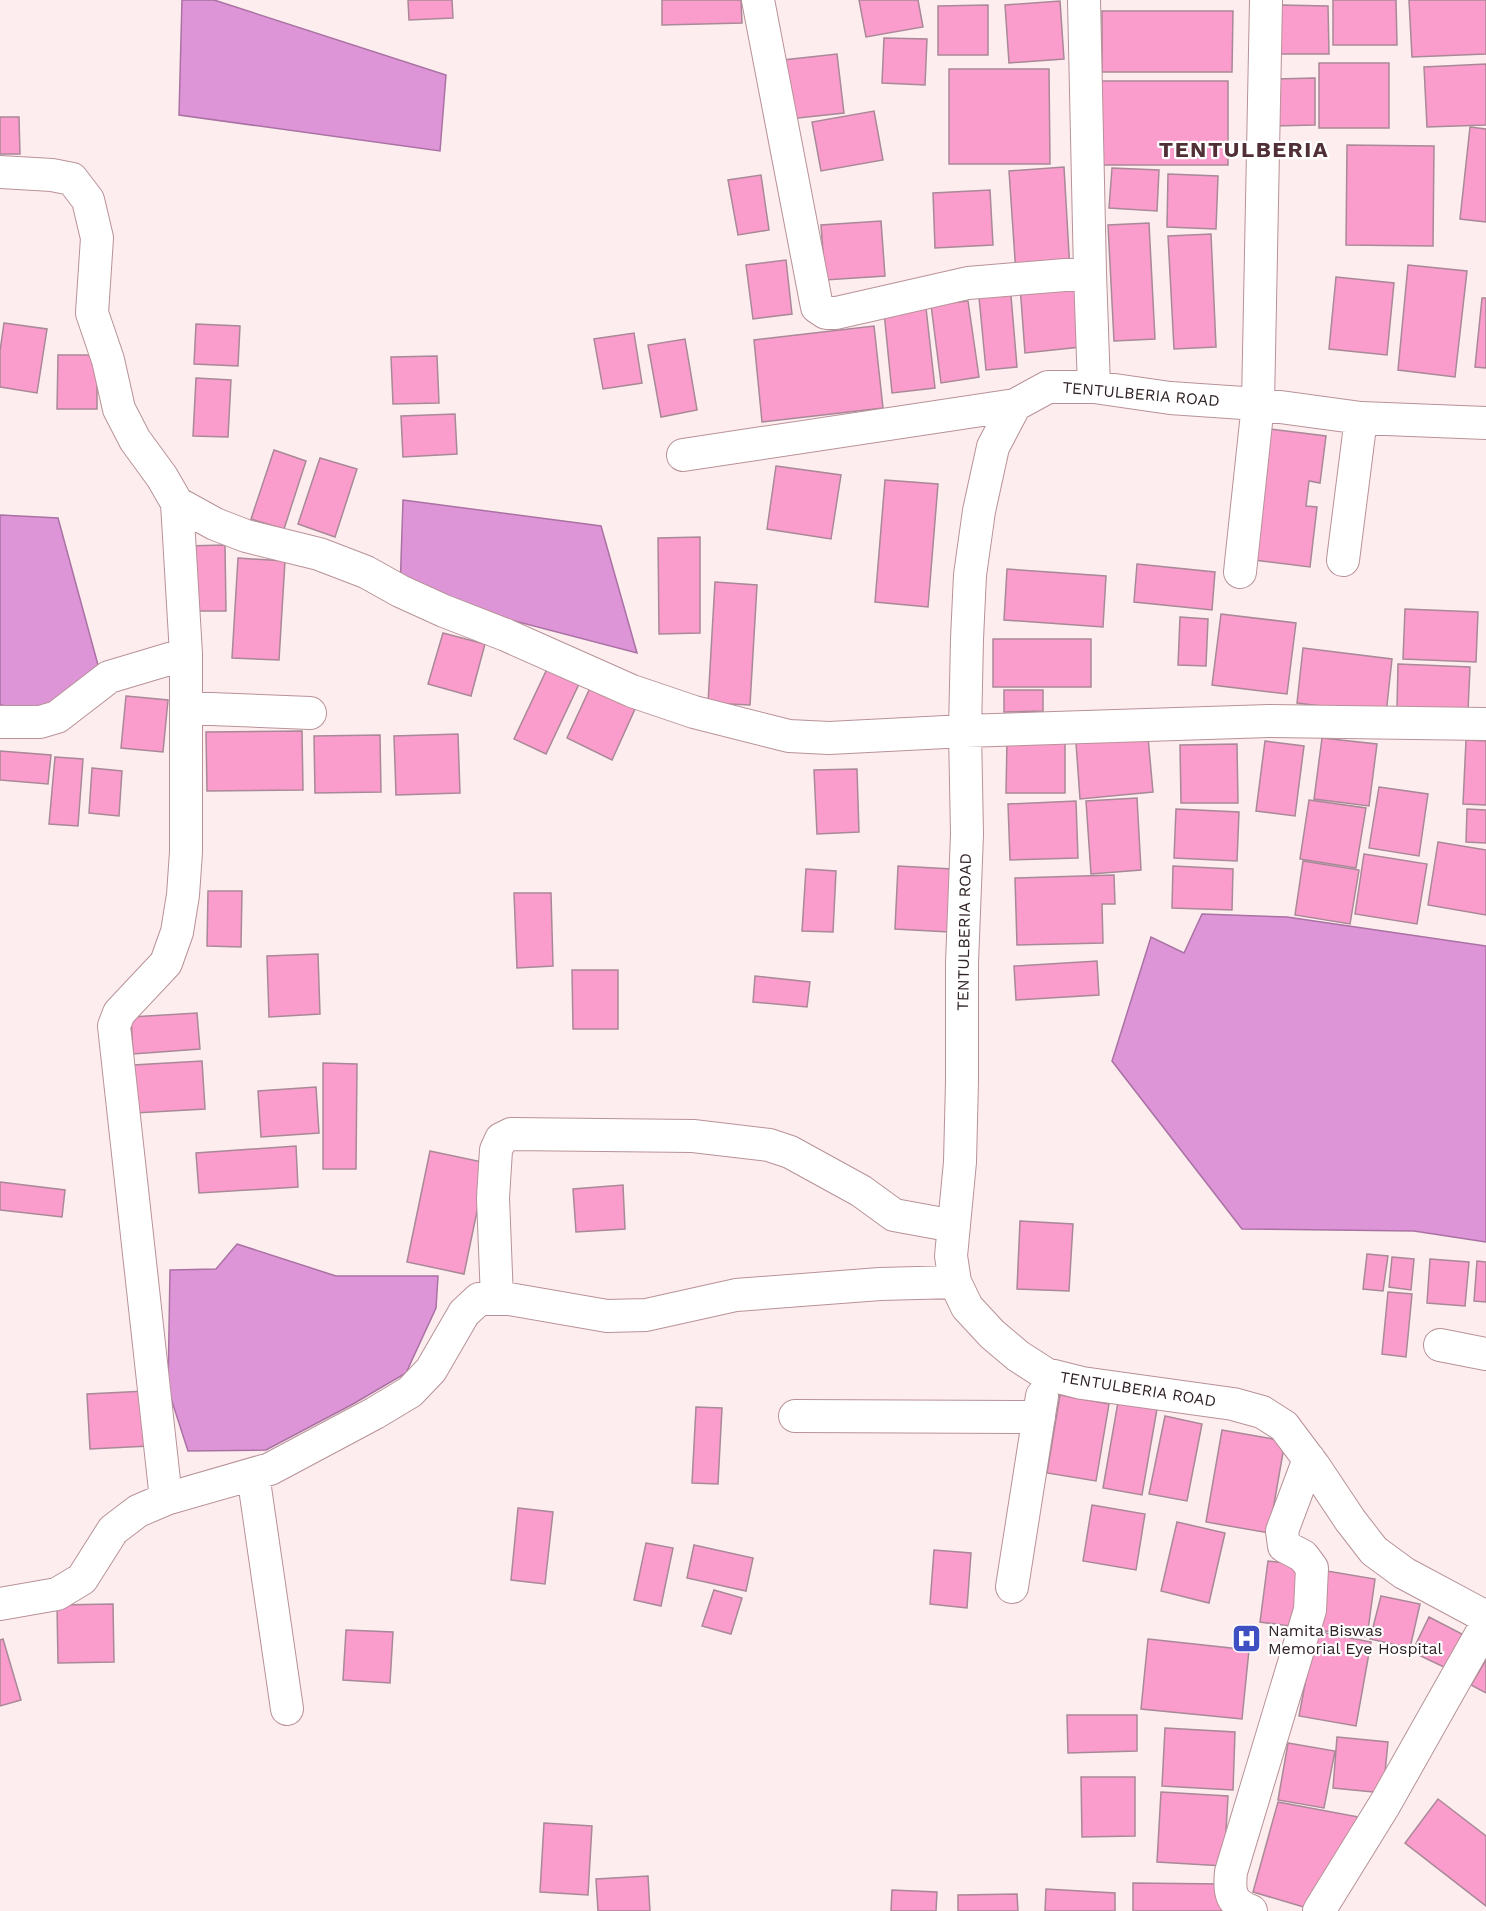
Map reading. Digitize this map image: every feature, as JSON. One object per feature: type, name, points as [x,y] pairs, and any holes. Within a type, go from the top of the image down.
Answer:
[{"type":"street","points":[[758,0],[818,307],[826,313],[836,313],[968,283],[1090,273]]},
{"type":"street","points":[[1084,0],[1094,387]]},
{"type":"street","points":[[1240,572],[1258,404],[1266,0]]},
{"type":"street","points":[[0,172],[51,175],[72,179],[88,201],[97,238],[93,313],[108,360],[119,409],[135,440],[162,477],[177,503],[186,654],[186,852],[183,895],[177,932],[166,963],[119,1013],[114,1026],[166,1499]]},
{"type":"street","name":"TENTULBERIA ROAD","points":[[1486,423],[1361,418],[1258,404],[1170,398],[1094,387],[1048,387],[1016,405],[993,447],[979,511],[970,575],[965,730],[967,834],[962,963],[960,1162],[951,1256],[955,1282],[967,1306],[992,1334],[1018,1356],[1046,1374],[1082,1383],[1233,1404],[1262,1412],[1284,1426],[1374,1551],[1404,1573],[1486,1617]]},
{"type":"street","points":[[683,455],[1016,405]]},
{"type":"street","points":[[1342,560],[1361,418]]},
{"type":"street","points":[[177,503],[215,524],[246,536],[319,554],[366,572],[444,611],[506,635],[632,691],[694,712],[789,736],[829,738],[965,730],[1269,721],[1486,724]]},
{"type":"street","points":[[0,722],[40,722],[57,717],[109,677],[186,654]]},
{"type":"street","points":[[186,708],[310,713]]},
{"type":"street","points":[[497,1299],[493,1198],[496,1150],[501,1139],[511,1134],[693,1136],[769,1145],[790,1152],[861,1191],[894,1215],[954,1226]]},
{"type":"street","points":[[0,1604],[57,1594],[82,1579],[113,1530],[138,1511],[166,1499],[270,1469],[410,1392],[431,1370],[464,1312],[479,1299],[509,1299],[607,1316],[646,1315],[736,1295],[880,1284],[955,1282]]},
{"type":"street","points":[[1440,1345],[1486,1354]]},
{"type":"street","points":[[1012,1587],[1046,1374]]},
{"type":"street","points":[[795,1416],[1039,1417]]},
{"type":"street","points":[[1245,1910],[1233,1899],[1229,1887],[1231,1872],[1310,1610],[1312,1568],[1303,1556],[1284,1546],[1282,1531],[1309,1459]]},
{"type":"street","points":[[253,1474],[287,1709]]},
{"type":"street","points":[[1319,1911],[1385,1804],[1486,1625]]},
{"type":"shaded area","points":[[182,0],[214,0],[446,75],[440,151],[179,115]]},
{"type":"shaded area","points":[[403,500],[601,526],[637,653],[400,591]]},
{"type":"shaded area","points":[[0,515],[58,518],[98,665],[42,711],[0,705]]},
{"type":"shaded area","points":[[1202,914],[1287,917],[1486,946],[1486,1242],[1414,1231],[1242,1229],[1112,1061],[1151,937],[1184,953]]},
{"type":"shaded area","points":[[237,1244],[336,1276],[438,1276],[436,1308],[406,1373],[353,1404],[266,1450],[188,1451],[168,1389],[170,1270],[216,1269]]},
{"type":"building","points":[[408,0],[452,0],[453,18],[409,20]]},
{"type":"building","points":[[662,0],[741,0],[742,23],[662,25]]},
{"type":"building","points":[[859,0],[918,0],[923,27],[866,37]]},
{"type":"building","points":[[1333,0],[1396,0],[1397,45],[1333,45]]},
{"type":"building","points":[[1409,0],[1486,0],[1486,54],[1412,57]]},
{"type":"building","points":[[1060,1],[1064,59],[1009,63],[1005,5]]},
{"type":"building","points":[[988,5],[988,55],[938,55],[938,6]]},
{"type":"building","points":[[1280,5],[1328,6],[1329,54],[1280,54]]},
{"type":"building","points":[[1102,11],[1233,11],[1232,72],[1102,72]]},
{"type":"building","points":[[884,38],[927,39],[925,85],[882,83]]},
{"type":"building","points":[[837,54],[844,113],[789,119],[783,60]]},
{"type":"building","points":[[1319,63],[1389,63],[1389,128],[1319,128]]},
{"type":"building","points":[[1486,64],[1486,125],[1427,127],[1424,67]]},
{"type":"building","points":[[949,69],[1049,69],[1050,164],[949,164]]},
{"type":"building","points":[[1315,78],[1315,125],[1274,126],[1274,79]]},
{"type":"building","points":[[1097,81],[1228,81],[1228,165],[1097,165]]},
{"type":"building","points":[[874,111],[883,160],[821,171],[812,122]]},
{"type":"building","points":[[0,117],[19,117],[20,154],[0,154]]},
{"type":"building","points":[[1470,127],[1486,129],[1486,222],[1460,219]]},
{"type":"building","points":[[1347,145],[1434,146],[1433,246],[1346,245]]},
{"type":"building","points":[[1064,167],[1070,271],[1016,274],[1009,171]]},
{"type":"building","points":[[1112,168],[1159,170],[1157,211],[1109,208]]},
{"type":"building","points":[[1168,174],[1218,176],[1216,229],[1167,227]]},
{"type":"building","points":[[761,175],[769,230],[738,235],[728,180]]},
{"type":"building","points":[[990,190],[993,245],[935,248],[933,193]]},
{"type":"building","points":[[881,221],[885,276],[825,280],[821,225]]},
{"type":"building","points":[[1149,223],[1155,339],[1114,341],[1108,225]]},
{"type":"building","points":[[1211,234],[1216,347],[1174,349],[1168,236]]},
{"type":"building","points":[[786,260],[792,314],[753,319],[746,265]]},
{"type":"building","points":[[1408,265],[1467,271],[1455,377],[1398,370]]},
{"type":"building","points":[[1336,277],[1394,283],[1387,355],[1329,349]]},
{"type":"building","points":[[1010,284],[1017,367],[986,370],[978,287]]},
{"type":"building","points":[[1020,286],[1079,287],[1081,347],[1025,353]]},
{"type":"building","points":[[1482,298],[1486,298],[1486,368],[1475,367]]},
{"type":"building","points":[[968,301],[979,377],[941,383],[931,305]]},
{"type":"building","points":[[926,308],[935,388],[892,393],[884,312]]},
{"type":"building","points":[[4,323],[47,329],[37,393],[0,387],[0,351]]},
{"type":"building","points":[[196,324],[240,326],[238,366],[194,364]]},
{"type":"building","points":[[874,326],[883,408],[762,422],[754,340]]},
{"type":"building","points":[[634,333],[642,383],[603,389],[594,339]]},
{"type":"building","points":[[685,339],[697,410],[661,417],[648,345]]},
{"type":"building","points":[[58,355],[97,355],[97,409],[57,409]]},
{"type":"building","points":[[437,356],[439,403],[393,404],[391,357]]},
{"type":"building","points":[[196,378],[231,380],[228,437],[193,436]]},
{"type":"building","points":[[455,414],[457,454],[403,457],[401,416]]},
{"type":"building","points":[[1262,428],[1326,436],[1320,483],[1309,481],[1306,506],[1317,507],[1310,567],[1246,559]]},
{"type":"building","points":[[274,450],[306,461],[284,529],[251,519]]},
{"type":"building","points":[[320,458],[357,469],[335,537],[298,524]]},
{"type":"building","points":[[776,466],[841,475],[831,539],[767,529]]},
{"type":"building","points":[[885,480],[938,484],[928,607],[875,602]]},
{"type":"building","points":[[700,537],[700,633],[659,634],[658,538]]},
{"type":"building","points":[[225,545],[226,611],[186,611],[185,546]]},
{"type":"building","points":[[238,558],[285,561],[279,660],[232,658]]},
{"type":"building","points":[[1137,564],[1215,572],[1212,610],[1134,602]]},
{"type":"building","points":[[1007,569],[1106,576],[1103,627],[1004,620]]},
{"type":"building","points":[[715,582],[757,585],[750,705],[708,703]]},
{"type":"building","points":[[1405,609],[1478,612],[1476,662],[1403,659]]},
{"type":"building","points":[[1221,614],[1296,623],[1287,694],[1212,685]]},
{"type":"building","points":[[1180,617],[1208,619],[1206,666],[1178,665]]},
{"type":"building","points":[[443,633],[485,644],[471,696],[428,684]]},
{"type":"building","points":[[993,639],[1091,639],[1091,687],[993,687]]},
{"type":"building","points":[[1303,648],[1392,659],[1386,714],[1297,703]]},
{"type":"building","points":[[1398,664],[1470,667],[1468,711],[1397,709]]},
{"type":"building","points":[[547,669],[579,684],[546,754],[514,739]]},
{"type":"building","points":[[590,688],[635,709],[612,760],[567,738]]},
{"type":"building","points":[[1004,690],[1043,690],[1043,711],[1004,712]]},
{"type":"building","points":[[126,696],[168,700],[163,752],[121,748]]},
{"type":"building","points":[[302,731],[303,790],[207,791],[206,732]]},
{"type":"building","points":[[458,734],[460,793],[396,795],[394,736]]},
{"type":"building","points":[[380,735],[381,792],[315,793],[314,736]]},
{"type":"building","points":[[1148,737],[1153,792],[1080,799],[1076,743]]},
{"type":"building","points":[[1322,738],[1377,744],[1369,806],[1314,799]]},
{"type":"building","points":[[1007,739],[1065,739],[1065,793],[1006,793]]},
{"type":"building","points":[[1466,740],[1486,741],[1486,805],[1463,804]]},
{"type":"building","points":[[1265,741],[1304,746],[1295,816],[1256,811]]},
{"type":"building","points":[[1237,744],[1238,803],[1181,803],[1180,745]]},
{"type":"building","points":[[0,751],[51,755],[48,784],[0,780]]},
{"type":"building","points":[[55,757],[83,759],[78,826],[49,824]]},
{"type":"building","points":[[92,768],[122,771],[119,816],[89,813]]},
{"type":"building","points":[[857,769],[859,832],[817,834],[814,770]]},
{"type":"building","points":[[1379,787],[1428,794],[1419,856],[1369,848]]},
{"type":"building","points":[[1137,798],[1141,870],[1091,874],[1086,801]]},
{"type":"building","points":[[1309,800],[1366,808],[1356,868],[1300,859]]},
{"type":"building","points":[[1076,801],[1078,858],[1010,860],[1008,804]]},
{"type":"building","points":[[1176,809],[1239,812],[1237,861],[1174,858]]},
{"type":"building","points":[[1467,809],[1486,810],[1486,843],[1466,842]]},
{"type":"building","points":[[1438,842],[1486,850],[1486,915],[1428,905]]},
{"type":"building","points":[[1364,854],[1427,864],[1417,924],[1355,914]]},
{"type":"building","points":[[1303,861],[1359,870],[1350,924],[1295,915]]},
{"type":"building","points":[[898,866],[952,869],[949,932],[895,929]]},
{"type":"building","points":[[1173,866],[1233,869],[1232,910],[1172,908]]},
{"type":"building","points":[[806,869],[836,871],[833,932],[802,931]]},
{"type":"building","points":[[1114,875],[1115,904],[1102,904],[1103,943],[1017,945],[1015,878]]},
{"type":"building","points":[[208,891],[242,891],[241,947],[207,946]]},
{"type":"building","points":[[514,893],[551,893],[553,966],[517,968]]},
{"type":"building","points":[[318,954],[320,1014],[269,1017],[267,956]]},
{"type":"building","points":[[1097,961],[1099,995],[1016,1000],[1014,966]]},
{"type":"building","points":[[572,970],[618,970],[618,1029],[573,1029]]},
{"type":"building","points":[[755,976],[810,982],[807,1007],[753,1002]]},
{"type":"building","points":[[197,1013],[200,1049],[133,1054],[131,1017]]},
{"type":"building","points":[[202,1061],[205,1109],[135,1113],[133,1065]]},
{"type":"building","points":[[323,1063],[357,1064],[356,1169],[323,1169]]},
{"type":"building","points":[[316,1087],[319,1133],[261,1137],[258,1091]]},
{"type":"building","points":[[296,1146],[298,1187],[199,1193],[196,1153]]},
{"type":"building","points":[[430,1151],[487,1163],[464,1274],[407,1262]]},
{"type":"building","points":[[0,1182],[65,1190],[62,1217],[0,1210]]},
{"type":"building","points":[[623,1185],[625,1229],[576,1232],[573,1189]]},
{"type":"building","points":[[1020,1221],[1073,1224],[1069,1291],[1017,1289]]},
{"type":"building","points":[[1367,1254],[1388,1256],[1383,1291],[1363,1289]]},
{"type":"building","points":[[1392,1257],[1414,1259],[1411,1290],[1389,1287]]},
{"type":"building","points":[[1430,1259],[1469,1262],[1465,1306],[1427,1303]]},
{"type":"building","points":[[1477,1261],[1486,1262],[1486,1302],[1474,1301]]},
{"type":"building","points":[[1388,1292],[1412,1294],[1406,1357],[1382,1354]]},
{"type":"building","points":[[146,1391],[149,1446],[90,1449],[87,1394]]},
{"type":"building","points":[[1060,1395],[1109,1404],[1096,1481],[1047,1473]]},
{"type":"building","points":[[1118,1402],[1157,1409],[1142,1495],[1103,1488]]},
{"type":"building","points":[[696,1407],[722,1408],[718,1484],[692,1483]]},
{"type":"building","points":[[1165,1416],[1202,1424],[1187,1501],[1149,1494]]},
{"type":"building","points":[[1222,1430],[1285,1441],[1269,1533],[1206,1522]]},
{"type":"building","points":[[1092,1505],[1145,1514],[1136,1570],[1083,1561]]},
{"type":"building","points":[[518,1508],[553,1512],[545,1584],[511,1580]]},
{"type":"building","points":[[1177,1522],[1225,1533],[1209,1603],[1161,1591]]},
{"type":"building","points":[[646,1543],[673,1548],[661,1606],[634,1600]]},
{"type":"building","points":[[694,1545],[753,1558],[746,1591],[687,1578]]},
{"type":"building","points":[[934,1550],[971,1553],[967,1608],[930,1604]]},
{"type":"building","points":[[1268,1561],[1305,1565],[1297,1627],[1260,1622]]},
{"type":"building","points":[[1327,1571],[1375,1579],[1367,1637],[1319,1630]]},
{"type":"building","points":[[714,1590],[742,1598],[731,1634],[702,1626]]},
{"type":"building","points":[[1381,1596],[1420,1604],[1410,1648],[1370,1639]]},
{"type":"building","points":[[113,1604],[114,1662],[58,1663],[57,1605]]},
{"type":"building","points":[[1429,1617],[1462,1634],[1446,1668],[1412,1652]]},
{"type":"building","points":[[346,1630],[393,1632],[390,1683],[343,1680]]},
{"type":"building","points":[[1315,1631],[1371,1642],[1356,1726],[1299,1716]]},
{"type":"building","points":[[3,1639],[21,1700],[0,1706],[0,1640]]},
{"type":"building","points":[[1148,1639],[1249,1650],[1242,1719],[1141,1709]]},
{"type":"building","points":[[1486,1660],[1486,1693],[1471,1685]]},
{"type":"building","points":[[1067,1715],[1137,1715],[1137,1751],[1068,1753]]},
{"type":"building","points":[[1165,1728],[1235,1732],[1233,1790],[1162,1786]]},
{"type":"building","points":[[1337,1737],[1388,1742],[1383,1793],[1333,1788]]},
{"type":"building","points":[[1288,1743],[1335,1751],[1324,1808],[1278,1800]]},
{"type":"building","points":[[1081,1777],[1135,1777],[1135,1836],[1082,1837]]},
{"type":"building","points":[[1161,1792],[1228,1796],[1224,1866],[1157,1862]]},
{"type":"building","points":[[1438,1799],[1486,1836],[1486,1906],[1405,1843]]},
{"type":"building","points":[[1278,1802],[1364,1818],[1314,1910],[1253,1892]]},
{"type":"building","points":[[544,1823],[592,1826],[588,1895],[540,1892]]},
{"type":"building","points":[[648,1876],[650,1911],[598,1911],[596,1879]]},
{"type":"building","points":[[1133,1883],[1223,1884],[1223,1911],[1133,1911]]},
{"type":"building","points":[[1046,1889],[1115,1893],[1115,1911],[1045,1911]]},
{"type":"building","points":[[892,1890],[937,1892],[936,1911],[891,1911]]},
{"type":"building","points":[[1017,1894],[1018,1911],[958,1911],[958,1895]]},
{"type":"place","name":"Namita Biswas Memorial Eye Hospital","points":[[1247,1639]]},
{"type":"district","name":"TENTULBERIA","points":[[1244,149]]}]
